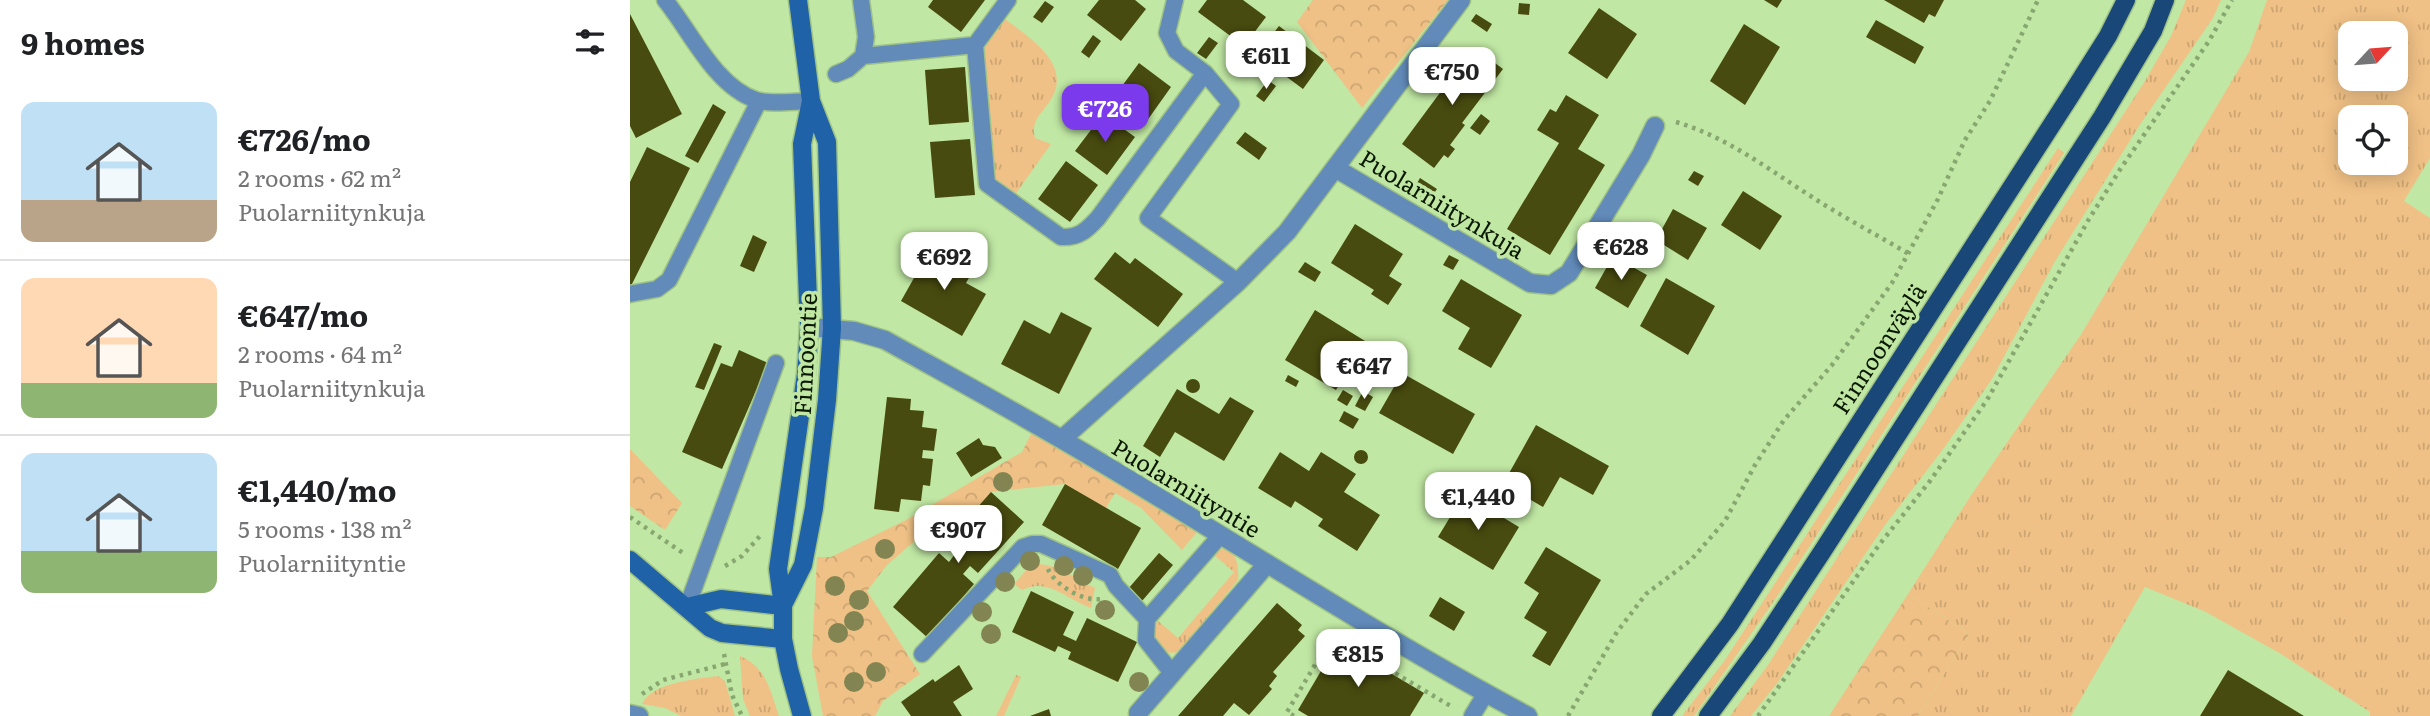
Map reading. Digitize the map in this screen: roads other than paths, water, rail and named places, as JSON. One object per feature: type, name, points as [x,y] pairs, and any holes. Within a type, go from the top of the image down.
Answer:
[{"type":"main road","name":"Finnoonväylä","points":[[1661,716],[1736,613],[2069,98],[2108,36],[2126,0]]},
{"type":"main road","points":[[1708,716],[1762,643],[1815,563],[2102,117],[2154,31],[2165,0]]},
{"type":"street","name":"Finnoontie","points":[[783,606],[803,565],[814,508],[827,400],[832,328],[827,142],[811,101],[798,0]]},
{"type":"street","points":[[1335,168],[1461,0]]},
{"type":"street","name":"Finnoontie","points":[[802,716],[783,639],[783,606],[778,569],[803,396],[809,327],[802,144],[811,101]]},
{"type":"street","name":"Puolarniitynkuja","points":[[1062,439],[1238,282],[1287,232],[1335,168],[1530,283],[1551,285],[1569,273],[1642,155],[1656,126]]},
{"type":"street","name":"Puolarniityntie","points":[[809,327],[854,331],[885,340],[1062,439],[1267,564],[1528,716]]},
{"type":"street","points":[[630,560],[699,620],[722,633],[783,639]]},
{"type":"street","points":[[1138,713],[1267,564]]},
{"type":"street","points":[[687,607],[721,599],[783,606]]},
{"type":"street","points":[[630,714],[639,716]]},
{"type":"lane","points":[[665,0],[734,89],[759,101],[811,101]]},
{"type":"lane","points":[[861,0],[866,37],[863,56]]},
{"type":"lane","points":[[1008,0],[975,45],[988,184],[1061,237],[1077,236],[1098,218],[1205,73]]},
{"type":"lane","points":[[1173,1],[1167,33],[1176,51],[1205,73],[1231,104],[1148,218],[1238,282]]},
{"type":"lane","points":[[836,74],[848,69],[863,56],[975,45]]},
{"type":"lane","points":[[630,294],[657,289],[669,281],[759,101]]},
{"type":"lane","points":[[687,607],[776,363]]},
{"type":"lane","points":[[1172,673],[1146,640],[1147,619],[1220,536]]},
{"type":"lane","points":[[922,654],[1023,547],[1032,544],[1041,544],[1110,575],[1116,586],[1147,619]]},
{"type":"lane","points":[[1472,716],[1486,693]]}]
